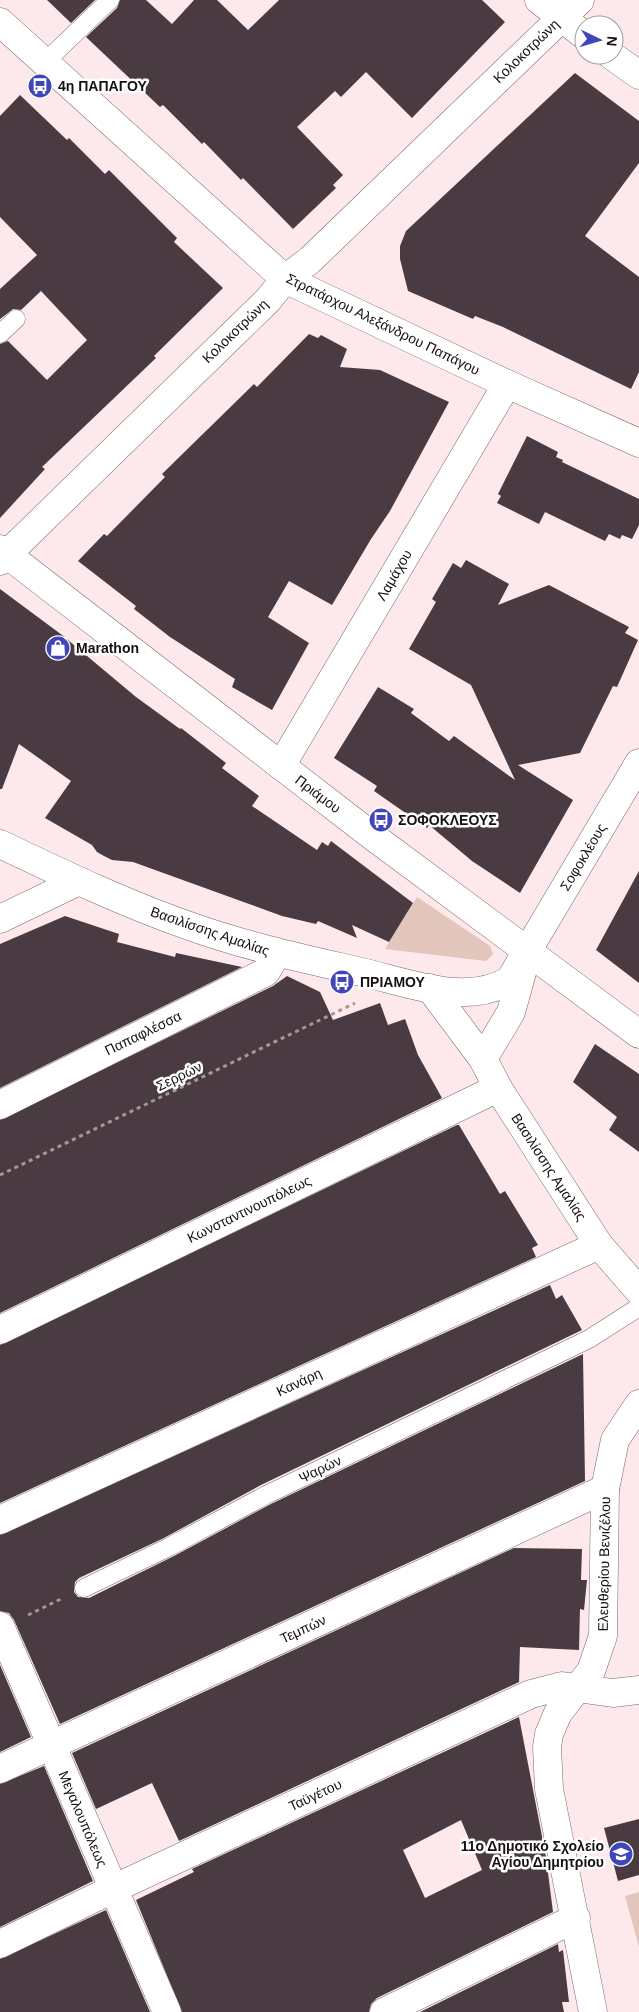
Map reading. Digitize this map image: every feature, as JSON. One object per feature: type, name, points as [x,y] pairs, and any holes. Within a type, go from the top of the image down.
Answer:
[{"type":"street","points":[[539,0],[574,28]]},
{"type":"street","name":"Κολοκοτρώνη","points":[[2,555],[268,300],[286,279],[310,260],[580,0]]},
{"type":"street","name":"Στρατάρχου Αλεξάνδρου Παπάγου","points":[[0,22],[286,279],[506,384],[639,443]]},
{"type":"street","points":[[624,64],[639,75]]},
{"type":"street","name":"Λαμάχου","points":[[281,766],[506,384]]},
{"type":"street","name":"Πριάμου","points":[[2,555],[639,1034]]},
{"type":"street","name":"Σοφοκλέους","points":[[528,951],[639,763]]},
{"type":"street","name":"Βασιλίσσης Αμαλίας","points":[[0,844],[79,881],[157,914],[277,953],[430,988],[470,992],[498,988],[510,980],[528,951]]},
{"type":"street","points":[[0,919],[79,881]]},
{"type":"street","points":[[482,1059],[511,1012],[528,951]]},
{"type":"street","name":"Παπαφλέσσα","points":[[0,1104],[266,972],[277,953]]},
{"type":"street","name":"Βασιλίσσης Αμαλίας","points":[[430,988],[482,1059],[498,1088],[599,1245],[639,1291]]},
{"type":"street","name":"Κωνσταντινουπόλεως","points":[[0,1330],[498,1088]]},
{"type":"street","name":"Κανάρη","points":[[0,1520],[599,1245]]},
{"type":"street","name":"Ελευθερίου Βενιζέλου","points":[[593,2012],[549,1788],[546,1764],[549,1734],[558,1713],[591,1671],[603,1636],[605,1489],[615,1440],[639,1404]]},
{"type":"street","name":"Τεμπών","points":[[0,1769],[605,1489]]},
{"type":"street","name":"Μεγαλουπόλεως","points":[[0,1627],[167,2012]]},
{"type":"street","name":"Ταϋγέτου","points":[[0,1944],[113,1888],[531,1694],[562,1686],[614,1693],[639,1690]]},
{"type":"street","points":[[384,2012],[576,1918]]},
{"type":"lane","points":[[45,62],[110,0]]},
{"type":"lane","points":[[0,334],[16,319]]},
{"type":"lane","name":"Ψαρών","points":[[84,1588],[169,1547],[266,1495],[589,1339],[639,1307]]},
{"type":"path","name":"Σερρών","points":[[0,1175],[359,1002]]},
{"type":"path","points":[[0,1627],[84,1588]]},
{"type":"shaded area","points":[[417,897],[490,946],[493,954],[486,961],[385,949]]},
{"type":"shaded area","points":[[639,1892],[639,1947],[625,1896]]},
{"type":"building","points":[[47,0],[95,0],[71,23]]},
{"type":"building","points":[[120,0],[146,0],[172,24],[194,0],[217,0],[248,30],[279,0],[482,0],[505,22],[412,118],[366,72],[341,97],[335,91],[297,127],[343,175],[333,185],[336,188],[293,229],[243,178],[241,180],[204,142],[202,144],[163,105],[160,107],[86,37],[117,8]]},
{"type":"building","points":[[575,73],[639,121],[639,163],[585,236],[639,277],[639,372],[631,389],[503,327],[475,316],[473,319],[408,291],[400,259],[400,246],[406,231]]},
{"type":"building","points":[[20,95],[67,140],[69,138],[105,174],[109,170],[177,238],[174,242],[223,288],[154,356],[156,358],[42,467],[45,469],[0,518],[0,344],[8,341],[47,380],[87,340],[41,291],[21,310],[13,309],[0,319],[0,289],[37,255],[0,217],[0,116]]},
{"type":"building","points":[[309,334],[318,338],[321,335],[347,349],[340,367],[380,370],[449,402],[390,511],[332,605],[289,581],[268,617],[309,643],[272,710],[232,687],[235,679],[170,637],[134,609],[136,606],[78,561],[104,534],[107,536],[165,477],[162,474],[254,384],[257,387]]},
{"type":"building","points":[[527,436],[558,452],[556,457],[563,460],[562,462],[639,499],[639,525],[632,539],[622,535],[620,539],[609,534],[605,541],[545,512],[539,524],[497,503],[501,496],[498,494]]},
{"type":"building","points":[[466,560],[509,584],[498,605],[549,585],[629,627],[625,633],[638,640],[617,687],[613,686],[580,753],[518,765],[573,800],[520,893],[472,861],[429,825],[427,828],[374,791],[377,786],[334,758],[378,687],[414,709],[411,713],[449,741],[454,736],[515,780],[471,685],[409,649],[436,602],[432,599],[453,563],[461,568]]},
{"type":"building","points":[[0,589],[62,635],[136,697],[181,728],[226,763],[222,768],[259,796],[252,806],[317,850],[322,842],[328,846],[331,841],[413,903],[389,942],[352,925],[357,938],[318,921],[316,924],[282,916],[133,862],[112,860],[104,856],[97,852],[92,845],[45,818],[71,781],[19,744],[2,789],[0,789]]},
{"type":"building","points":[[639,871],[639,983],[596,950]]},
{"type":"building","points":[[65,916],[119,934],[117,942],[175,957],[176,953],[242,967],[0,1088],[0,944]]},
{"type":"building","points":[[287,976],[320,992],[333,1020],[380,1003],[388,1025],[405,1019],[418,1055],[442,1098],[0,1313],[0,1120],[273,986]]},
{"type":"building","points":[[595,1044],[639,1074],[639,1152],[609,1130],[617,1117],[573,1082]]},
{"type":"building","points":[[459,1125],[500,1194],[505,1191],[538,1245],[532,1248],[536,1257],[0,1503],[0,1345]]},
{"type":"building","points":[[550,1285],[556,1299],[562,1295],[582,1330],[261,1485],[164,1538],[79,1578],[75,1582],[74,1592],[78,1597],[89,1598],[174,1556],[271,1504],[583,1354],[585,1481],[60,1724],[14,1620],[9,1613],[0,1611],[0,1535]]},
{"type":"building","points":[[514,1548],[582,1549],[581,1580],[587,1580],[584,1610],[580,1609],[579,1650],[520,1647],[519,1682],[179,1841],[152,1783],[96,1809],[72,1753]]},
{"type":"building","points":[[0,1665],[31,1737],[0,1752]]},
{"type":"building","points":[[519,1717],[546,1857],[553,1912],[377,1998],[371,2004],[369,2012],[182,2012],[136,1900],[194,1872],[192,1869]],"holes":[[[461,1820],[482,1870],[425,1898],[403,1850]]]},
{"type":"building","points":[[44,1766],[93,1881],[0,1927],[0,1784]]},
{"type":"building","points":[[639,1819],[639,1875],[618,1881],[604,1828]]},
{"type":"building","points":[[106,1910],[150,2012],[0,2012],[0,1959]]},
{"type":"building","points":[[558,1944],[559,1952],[563,1950],[569,2002],[562,2002],[564,2012],[420,2012]]},
{"type":"place","name":"4η ΠΑΠΑΓΟΥ","points":[[40,86]]},
{"type":"place","name":"Marathon","points":[[58,648]]},
{"type":"place","name":"ΣΟΦΟΚΛΕΟΥΣ","points":[[381,820]]},
{"type":"place","name":"ΠΡΙΑΜΟΥ","points":[[342,982]]},
{"type":"place","name":"11ο Δημοτικό Σχολείο Αγίου Δημητρίου","points":[[621,1854]]}]
